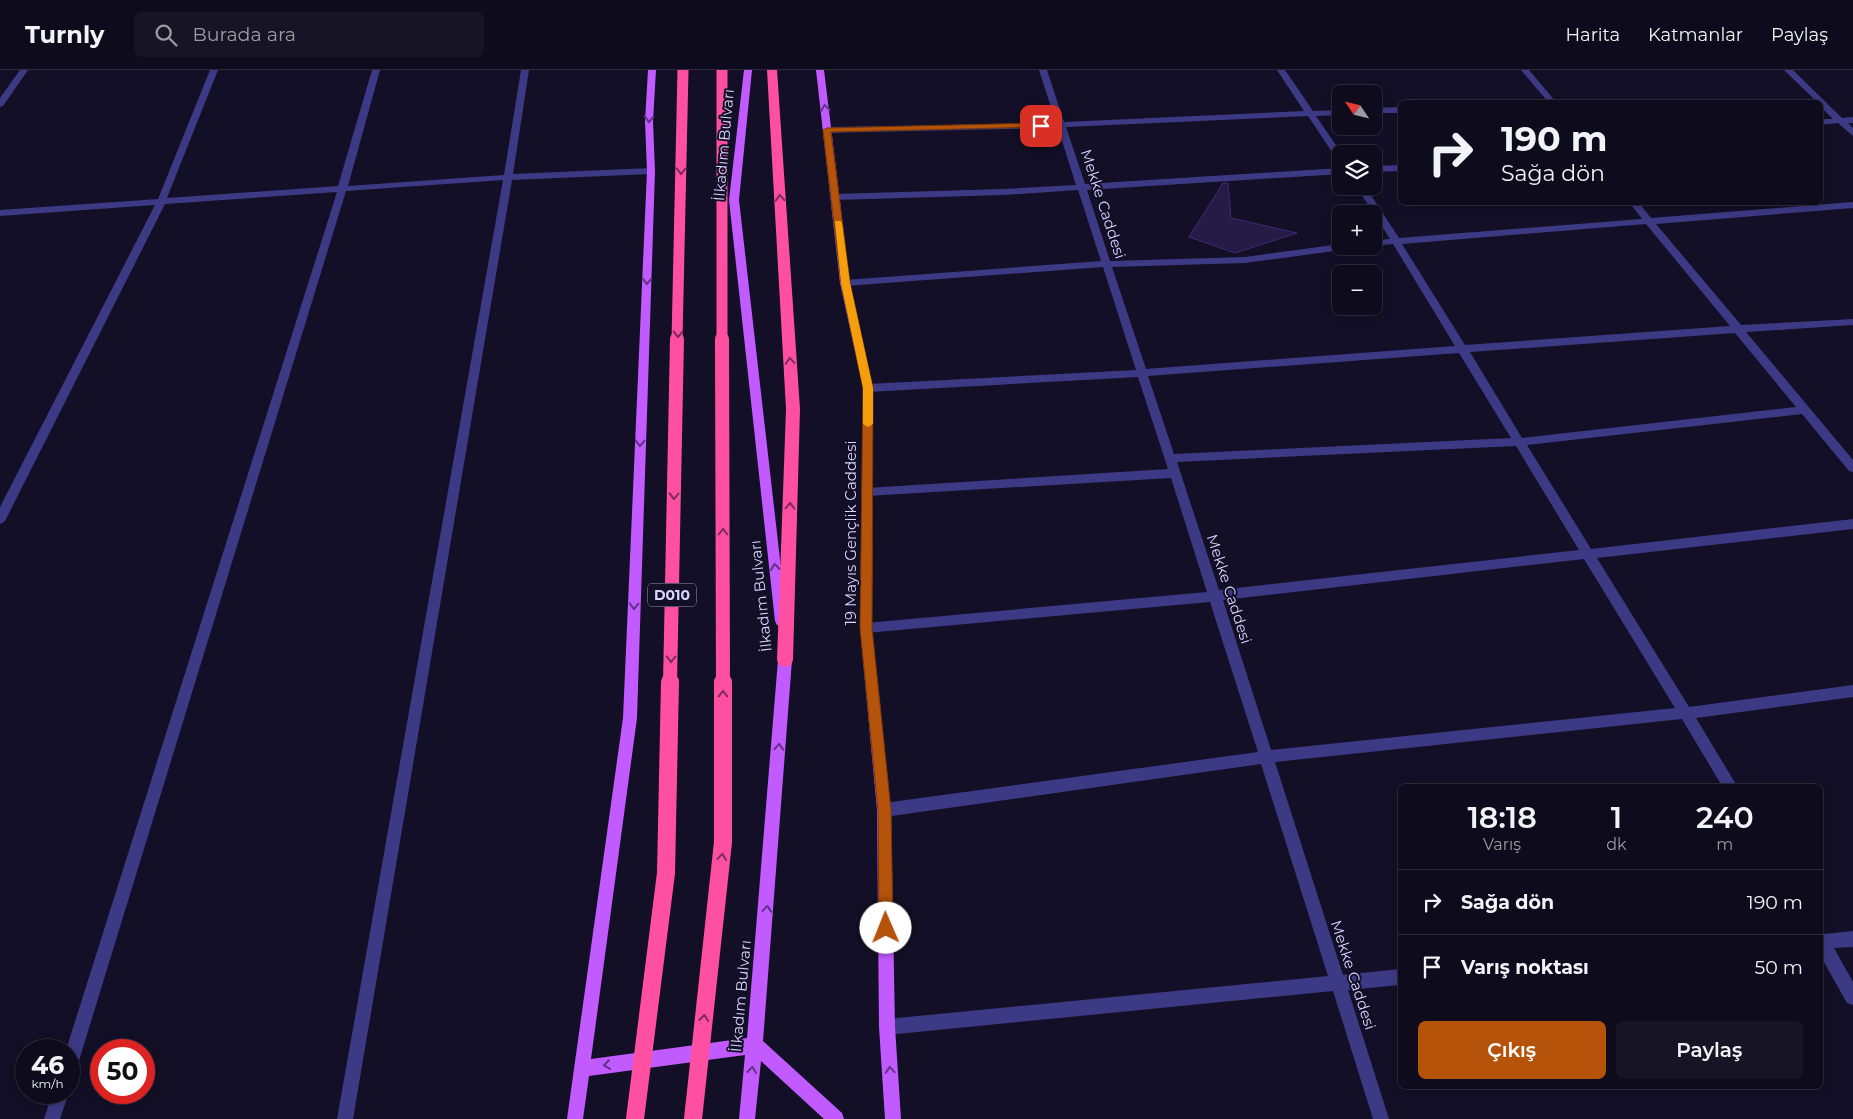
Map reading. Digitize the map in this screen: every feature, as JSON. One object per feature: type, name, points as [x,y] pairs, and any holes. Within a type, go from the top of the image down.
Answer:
[{"type":"highway","name":"D010","points":[[635,1119],[666,873],[683,70]]},
{"type":"highway","name":"İlkadım Bulvarı","points":[[693,1119],[723,842],[722,70]]},
{"type":"highway","points":[[772,70],[793,409],[786,660]]},
{"type":"main road","points":[[575,1119],[630,718],[651,171],[649,120],[652,70]]},
{"type":"main road","name":"İlkadım Bulvarı","points":[[747,1119],[786,660],[734,200],[748,70]]},
{"type":"main road","name":"19 Mayıs Gençlik Caddesi","points":[[820,70],[845,283],[868,388],[866,628],[884,810],[888,1027],[893,1119]]},
{"type":"main road","points":[[582,1069],[754,1045],[836,1119]]},
{"type":"street","points":[[0,104],[24,70]]},
{"type":"street","points":[[0,518],[161,202],[214,70]]},
{"type":"street","points":[[78,1039],[342,189],[376,70]]},
{"type":"street","points":[[345,1119],[525,70]]},
{"type":"street","name":"Mekke Caddesi","points":[[1043,70],[1170,458],[1381,1119]]},
{"type":"street","points":[[1282,70],[1332,146]]},
{"type":"street","points":[[1525,70],[1550,100]]},
{"type":"street","points":[[1788,70],[1819,100]]},
{"type":"street","points":[[1823,104],[1853,134]]},
{"type":"street","points":[[1382,111],[1398,110]]},
{"type":"street","points":[[827,130],[1060,125],[1332,113]]},
{"type":"street","points":[[1823,122],[1853,120]]},
{"type":"street","points":[[1382,169],[1398,168]]},
{"type":"street","points":[[0,213],[508,177],[651,171]]},
{"type":"street","points":[[835,197],[1003,192],[1332,173]]},
{"type":"street","points":[[1366,195],[1729,784]]},
{"type":"street","points":[[1636,205],[1853,468]]},
{"type":"street","points":[[1382,242],[1853,205]]},
{"type":"street","points":[[845,283],[1106,264],[1246,260],[1332,248]]},
{"type":"street","points":[[868,388],[1141,373],[1853,322]]},
{"type":"street","points":[[1170,458],[1519,442],[1805,410]]},
{"type":"street","points":[[867,492],[1174,473]]},
{"type":"street","points":[[866,628],[1214,596],[1853,524]]},
{"type":"street","points":[[884,810],[1266,757],[1686,713],[1853,691]]},
{"type":"street","points":[[1823,941],[1853,939]]},
{"type":"street","points":[[1823,946],[1853,997]]},
{"type":"street","points":[[888,1027],[1398,977]]},
{"type":"street","points":[[52,1119],[57,1104]]},
{"type":"building","points":[[1223,183],[1228,183],[1231,218],[1297,233],[1235,253],[1189,237]]},
{"type":"slow traffic","points":[[838,223],[845,283],[868,388],[868,424]]},
{"type":"route","points":[[886,928],[884,810],[866,628],[868,388],[845,283],[827,130],[1041,126]]}]
